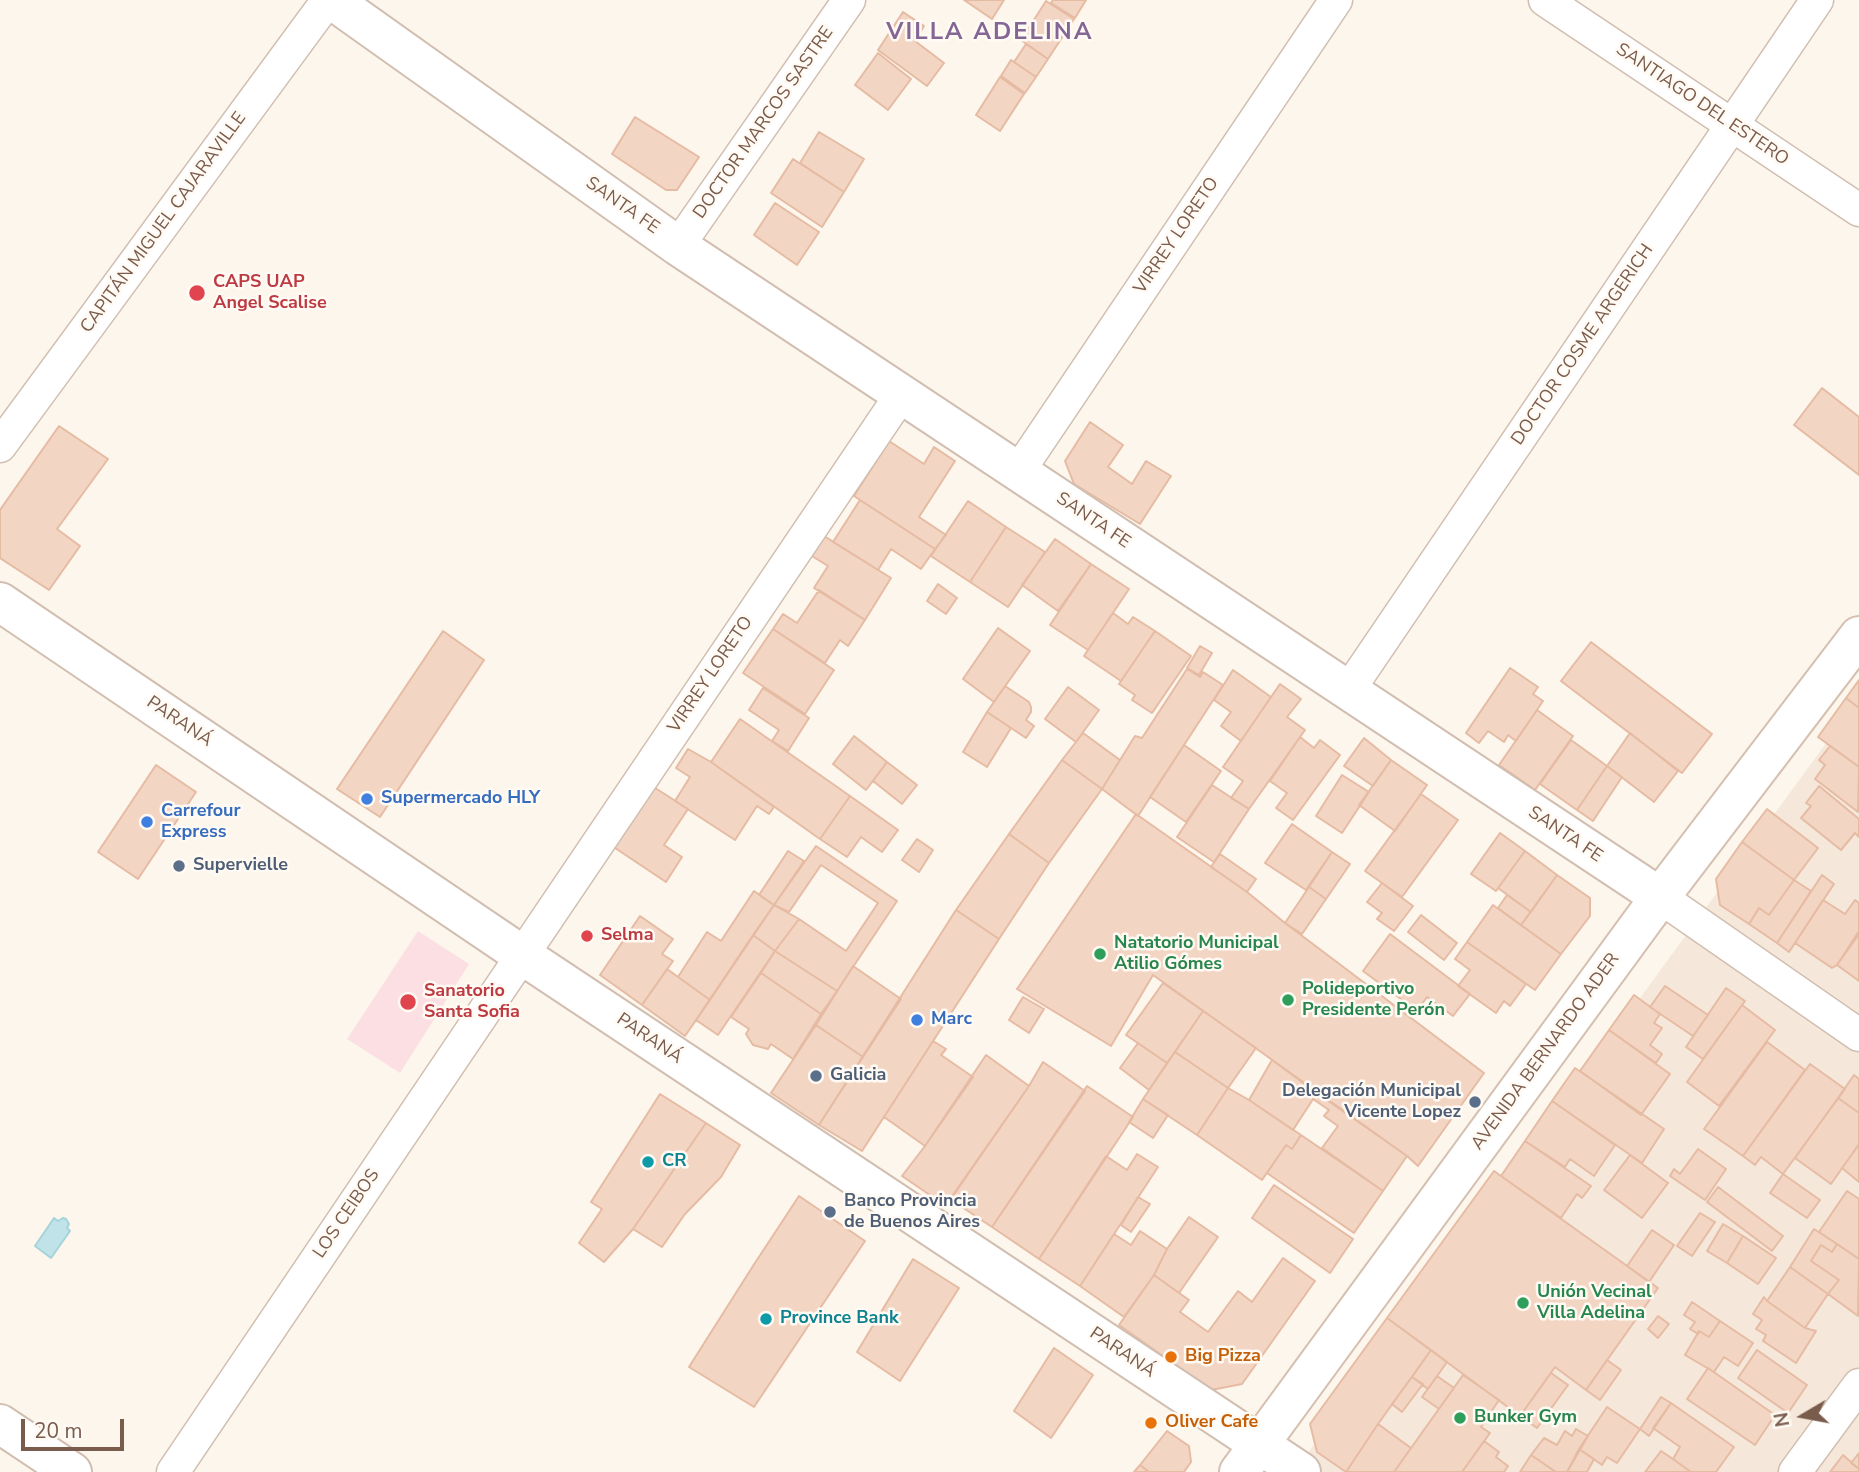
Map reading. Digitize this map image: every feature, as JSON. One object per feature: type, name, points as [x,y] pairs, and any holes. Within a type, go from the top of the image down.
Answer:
[{"type":"street","name":"SANTA FE","points":[[330,0],[678,246],[1660,897],[1859,1035]]},
{"type":"street","name":"CAPITÁN MIGUEL CAJARAVILLE","points":[[0,446],[330,0]]},
{"type":"street","name":"DOCTOR MARCOS SASTRE","points":[[678,246],[849,0]]},
{"type":"street","name":"VIRREY LORETO","points":[[1018,472],[1336,0]]},
{"type":"street","name":"SANTIAGO DEL ESTERO","points":[[1545,0],[1859,210]]},
{"type":"street","name":"DOCTOR COSME ARGERICH","points":[[1348,691],[1818,0]]},
{"type":"street","name":"VIRREY LORETO","points":[[522,955],[901,395]]},
{"type":"street","name":"PARANÁ","points":[[0,602],[522,955],[1249,1458],[1301,1472]]},
{"type":"street","name":"AVENIDA BERNARDO ADER","points":[[1249,1458],[1660,897],[1859,636]]},
{"type":"street","name":"LOS CEIBOS","points":[[173,1472],[522,955]]},
{"type":"street","points":[[1795,1472],[1859,1385]]},
{"type":"street","points":[[0,1424],[72,1472]]},
{"type":"shaded area","points":[[1859,698],[1859,1472],[1294,1472]]},
{"type":"shaded area","name":"Sanatorio Santa Sofia","points":[[418,931],[469,964],[400,1073],[347,1039]]},
{"type":"water","points":[[54,1218],[58,1221],[66,1219],[70,1231],[51,1258],[35,1246]]},
{"type":"building","points":[[964,0],[1004,0],[992,19]]},
{"type":"building","points":[[1053,0],[1086,0],[1075,18],[1051,3]]},
{"type":"building","points":[[1046,1],[1074,19],[1048,59],[1021,40]]},
{"type":"building","points":[[903,12],[924,26],[915,41],[944,63],[927,86],[878,50]]},
{"type":"building","points":[[1026,44],[1048,59],[1036,77],[1014,62]]},
{"type":"building","points":[[878,53],[911,79],[888,110],[855,85]]},
{"type":"building","points":[[1011,60],[1036,77],[1025,93],[1001,76]]},
{"type":"building","points":[[1000,77],[1024,94],[1000,131],[976,115]]},
{"type":"building","points":[[635,117],[699,157],[677,190],[666,190],[612,154]]},
{"type":"building","points":[[819,132],[864,159],[844,192],[800,163]]},
{"type":"building","points":[[793,159],[844,192],[822,227],[771,193]]},
{"type":"building","points":[[775,203],[819,232],[797,265],[754,235]]},
{"type":"building","points":[[1822,388],[1859,417],[1859,475],[1794,425]]},
{"type":"building","points":[[1090,422],[1123,445],[1108,467],[1132,484],[1146,461],[1171,476],[1140,524],[1074,484],[1065,461]]},
{"type":"building","points":[[59,426],[108,459],[57,529],[80,546],[49,590],[0,558],[0,510]]},
{"type":"building","points":[[889,441],[924,464],[934,447],[955,461],[919,517],[946,535],[935,549],[854,496]]},
{"type":"building","points":[[860,500],[935,549],[921,569],[891,549],[878,570],[833,542]]},
{"type":"building","points":[[968,501],[1006,527],[970,582],[931,556]]},
{"type":"building","points":[[1006,527],[1045,552],[1008,607],[970,582]]},
{"type":"building","points":[[824,536],[891,578],[865,620],[814,588],[828,566],[812,556]]},
{"type":"building","points":[[1055,539],[1091,564],[1058,611],[1022,585]]},
{"type":"building","points":[[1091,564],[1129,589],[1088,650],[1050,625]]},
{"type":"building","points":[[938,584],[957,598],[946,614],[927,601]]},
{"type":"building","points":[[819,590],[865,620],[848,646],[840,640],[825,663],[773,629],[783,614],[797,623]]},
{"type":"building","points":[[1113,613],[1128,624],[1133,617],[1155,631],[1121,681],[1084,656]]},
{"type":"building","points":[[998,628],[1030,651],[994,702],[963,679]]},
{"type":"building","points":[[773,629],[834,670],[805,714],[743,673]]},
{"type":"building","points":[[443,631],[484,660],[380,817],[337,789]]},
{"type":"building","points":[[1155,631],[1191,656],[1152,713],[1132,700],[1135,695],[1119,684]]},
{"type":"building","points":[[1591,642],[1712,734],[1682,773],[1561,681]]},
{"type":"building","points":[[1200,646],[1212,653],[1199,675],[1187,668]]},
{"type":"building","points":[[1510,668],[1538,687],[1533,694],[1543,701],[1516,741],[1508,735],[1504,742],[1488,731],[1479,743],[1466,733]]},
{"type":"building","points":[[1187,669],[1200,677],[1203,672],[1223,685],[1138,816],[1102,789],[1135,736],[1142,738]]},
{"type":"building","points":[[1233,670],[1271,697],[1241,741],[1221,726],[1231,712],[1214,700]]},
{"type":"building","points":[[1859,680],[1859,708],[1846,698]]},
{"type":"building","points":[[1280,684],[1301,699],[1287,717],[1305,730],[1249,809],[1231,798],[1243,781],[1223,767]]},
{"type":"building","points":[[1005,686],[1029,702],[1031,712],[1026,720],[1034,726],[1026,738],[987,712]]},
{"type":"building","points":[[1068,687],[1099,710],[1076,742],[1045,719]]},
{"type":"building","points":[[763,688],[809,718],[788,751],[772,741],[779,730],[749,710]]},
{"type":"building","points":[[1846,698],[1859,708],[1859,767],[1818,737]]},
{"type":"building","points":[[1537,710],[1573,736],[1535,790],[1499,765]]},
{"type":"building","points":[[987,712],[1011,728],[987,767],[963,752]]},
{"type":"building","points":[[740,719],[850,796],[820,839],[711,762]]},
{"type":"building","points":[[1083,733],[1120,760],[1102,789],[1062,760]]},
{"type":"building","points":[[1630,733],[1678,771],[1654,802],[1607,766]]},
{"type":"building","points":[[854,736],[887,762],[866,790],[833,764]]},
{"type":"building","points":[[1300,737],[1314,748],[1320,740],[1340,755],[1293,820],[1276,808],[1287,793],[1270,781]]},
{"type":"building","points":[[1364,738],[1391,760],[1373,786],[1344,766]]},
{"type":"building","points":[[1571,740],[1607,766],[1577,810],[1540,784]]},
{"type":"building","points":[[1184,745],[1221,771],[1186,822],[1150,797]]},
{"type":"building","points":[[1830,746],[1859,767],[1858,812],[1815,779],[1825,765],[1819,760]]},
{"type":"building","points":[[688,749],[774,807],[769,814],[757,806],[735,840],[675,801],[690,777],[676,768]]},
{"type":"building","points":[[1062,760],[1102,789],[1049,863],[1009,834]]},
{"type":"building","points":[[1391,760],[1427,785],[1395,831],[1359,805]]},
{"type":"building","points":[[887,762],[917,785],[902,804],[873,781]]},
{"type":"building","name":"Carrefour Express","points":[[156,765],[196,792],[138,879],[98,852]]},
{"type":"building","points":[[1607,766],[1622,777],[1593,821],[1577,810]]},
{"type":"building","points":[[1342,775],[1369,792],[1342,833],[1316,816]]},
{"type":"building","points":[[1212,785],[1249,809],[1214,862],[1177,837]]},
{"type":"building","points":[[652,786],[688,809],[664,845],[682,857],[666,882],[612,846]]},
{"type":"building","points":[[1819,786],[1859,819],[1859,837],[1855,833],[1841,850],[1801,818],[1811,806],[1806,803]]},
{"type":"building","points":[[1421,794],[1458,820],[1402,897],[1365,871]]},
{"type":"building","points":[[850,796],[898,830],[882,852],[861,837],[847,857],[820,839]]},
{"type":"building","points":[[1767,809],[1818,848],[1794,880],[1742,842]]},
{"type":"building","name":"Polideportivo Presidente Perón","points":[[1136,814],[1247,892],[1484,1073],[1418,1166],[1153,975],[1111,1046],[1017,989]]},
{"type":"building","points":[[1292,824],[1332,852],[1306,890],[1265,863]]},
{"type":"building","points":[[1500,833],[1525,851],[1496,891],[1471,874]]},
{"type":"building","points":[[1009,834],[1049,863],[999,939],[956,910]]},
{"type":"building","points":[[917,839],[933,850],[919,872],[902,860]]},
{"type":"building","points":[[1742,842],[1794,880],[1769,915],[1759,908],[1749,924],[1720,905],[1716,879]]},
{"type":"building","points":[[816,846],[897,901],[837,991],[775,951],[799,919],[846,951],[878,903],[821,865],[789,912],[774,905]]},
{"type":"building","points":[[788,851],[804,861],[774,905],[759,895]]},
{"type":"building","points":[[1525,851],[1557,875],[1531,912],[1498,888]]},
{"type":"building","points":[[1332,852],[1350,864],[1326,899],[1309,887]]},
{"type":"building","points":[[1220,854],[1256,879],[1247,892],[1211,867]]},
{"type":"building","points":[[1557,875],[1590,898],[1590,916],[1561,954],[1521,925]]},
{"type":"building","points":[[1822,875],[1834,884],[1789,952],[1777,943]]},
{"type":"building","points":[[1794,880],[1811,891],[1777,943],[1749,924],[1759,908],[1769,915]]},
{"type":"building","points":[[1382,883],[1413,906],[1394,931],[1377,919],[1382,913],[1367,902]]},
{"type":"building","points":[[1309,887],[1326,899],[1302,934],[1285,923]]},
{"type":"building","points":[[754,891],[774,905],[710,1000],[678,977],[707,932],[721,941]]},
{"type":"building","points":[[1507,895],[1531,912],[1521,925],[1498,908]]},
{"type":"building","points":[[1823,900],[1845,914],[1855,900],[1859,903],[1859,931],[1837,965],[1832,968],[1795,943]]},
{"type":"building","points":[[774,905],[799,919],[775,951],[753,935]]},
{"type":"building","points":[[1493,905],[1561,954],[1535,990],[1467,942]]},
{"type":"building","name":"Marc","points":[[956,910],[999,939],[862,1151],[819,1125]]},
{"type":"building","points":[[1421,915],[1457,943],[1444,960],[1408,932]]},
{"type":"building","points":[[640,916],[673,939],[662,954],[673,961],[642,1005],[600,975]]},
{"type":"building","points":[[1390,934],[1470,994],[1453,1016],[1427,997],[1417,1011],[1363,971]]},
{"type":"building","points":[[1859,934],[1859,981],[1837,965]]},
{"type":"building","points":[[753,935],[775,951],[718,1035],[696,1020]]},
{"type":"building","points":[[1467,942],[1526,984],[1510,1006],[1504,1001],[1496,1013],[1458,986],[1470,970],[1455,959]]},
{"type":"building","points":[[775,951],[837,991],[821,1014],[761,973]]},
{"type":"building","points":[[853,966],[901,999],[863,1057],[816,1025]]},
{"type":"building","points":[[667,969],[710,1000],[685,1036],[642,1005]]},
{"type":"building","points":[[761,973],[821,1014],[793,1059],[771,1044],[768,1049],[753,1045],[746,1034],[749,1029],[731,1017]]},
{"type":"building","points":[[1163,983],[1203,1011],[1167,1063],[1126,1035]]},
{"type":"building","points":[[1665,986],[1708,1015],[1693,1036],[1650,1007]]},
{"type":"building","points":[[1726,988],[1745,1001],[1703,1059],[1686,1047]]},
{"type":"building","points":[[1634,995],[1660,1014],[1654,1023],[1662,1028],[1650,1045],[1662,1054],[1656,1063],[1609,1030]]},
{"type":"building","points":[[1023,997],[1044,1009],[1029,1033],[1009,1020]]},
{"type":"building","points":[[1742,1005],[1775,1030],[1719,1106],[1687,1082]]},
{"type":"building","points":[[1203,1011],[1256,1048],[1228,1088],[1175,1052]]},
{"type":"building","name":"Galicia","points":[[816,1025],[863,1057],[819,1125],[771,1093]]},
{"type":"building","points":[[1609,1030],[1670,1074],[1641,1115],[1580,1071]]},
{"type":"building","points":[[933,1041],[946,1049],[941,1055],[973,1077],[925,1146],[884,1117]]},
{"type":"building","points":[[1767,1042],[1805,1070],[1743,1156],[1704,1129]]},
{"type":"building","points":[[1138,1043],[1167,1063],[1149,1090],[1120,1068]]},
{"type":"building","points":[[1175,1052],[1228,1088],[1197,1135],[1143,1099]]},
{"type":"building","points":[[986,1055],[1029,1086],[946,1206],[902,1176]]},
{"type":"building","points":[[1272,1060],[1317,1093],[1293,1130],[1249,1100]]},
{"type":"building","points":[[1043,1062],[1085,1091],[992,1227],[950,1199]]},
{"type":"building","points":[[1810,1064],[1845,1089],[1783,1174],[1761,1157],[1755,1165],[1743,1156]]},
{"type":"building","points":[[1575,1068],[1664,1129],[1642,1163],[1552,1101]]},
{"type":"building","points":[[1854,1075],[1859,1079],[1859,1113],[1838,1098]]},
{"type":"building","points":[[1087,1086],[1133,1117],[1039,1259],[992,1227]]},
{"type":"building","points":[[1228,1088],[1301,1135],[1292,1149],[1286,1145],[1262,1180],[1197,1135]]},
{"type":"building","points":[[1317,1093],[1407,1156],[1383,1191],[1322,1148],[1338,1126],[1324,1116],[1329,1110],[1313,1099]]},
{"type":"building","name":"CR","points":[[660,1094],[706,1123],[633,1229],[604,1262],[579,1243],[602,1209],[591,1202]]},
{"type":"building","points":[[1838,1098],[1859,1113],[1859,1144],[1831,1184],[1795,1158]]},
{"type":"building","points":[[1143,1099],[1168,1115],[1153,1138],[1129,1122]]},
{"type":"building","points":[[1552,1101],[1615,1145],[1594,1176],[1570,1159],[1565,1167],[1525,1141]]},
{"type":"building","points":[[706,1123],[740,1145],[721,1177],[685,1214],[662,1247],[633,1229]]},
{"type":"building","points":[[1301,1135],[1383,1191],[1354,1233],[1267,1173],[1286,1145],[1292,1149]]},
{"type":"building","points":[[1525,1141],[1591,1186],[1582,1198],[1577,1194],[1561,1218],[1501,1176]]},
{"type":"building","points":[[1859,1147],[1859,1182],[1842,1168]]},
{"type":"building","points":[[1698,1149],[1726,1169],[1705,1200],[1670,1176],[1674,1169],[1680,1174]]},
{"type":"building","points":[[1137,1154],[1158,1167],[1080,1286],[1039,1259],[1106,1156],[1127,1170]]},
{"type":"building","points":[[1630,1155],[1668,1183],[1642,1218],[1604,1190]]},
{"type":"building","name":"Unión Vecinal Villa Adelina","points":[[1494,1171],[1658,1288],[1586,1390],[1555,1367],[1520,1416],[1387,1318]]},
{"type":"building","points":[[1783,1174],[1820,1200],[1807,1218],[1770,1193]]},
{"type":"building","points":[[1274,1185],[1353,1239],[1330,1273],[1252,1218]]},
{"type":"building","points":[[1718,1187],[1783,1236],[1772,1251],[1707,1202]]},
{"type":"building","points":[[1847,1191],[1859,1199],[1859,1259],[1819,1232]]},
{"type":"building","name":"Province Bank","points":[[799,1196],[865,1241],[754,1407],[689,1367]]},
{"type":"building","points":[[1138,1197],[1150,1204],[1131,1232],[1121,1225]]},
{"type":"building","points":[[1700,1213],[1715,1222],[1692,1256],[1677,1246]]},
{"type":"building","points":[[1189,1217],[1218,1237],[1179,1293],[1154,1275],[1167,1249]]},
{"type":"building","points":[[1723,1224],[1743,1236],[1727,1263],[1707,1251]]},
{"type":"building","points":[[1814,1229],[1837,1244],[1832,1252],[1821,1245],[1811,1261],[1839,1280],[1828,1294],[1790,1267]]},
{"type":"building","points":[[1652,1230],[1674,1245],[1649,1282],[1627,1266]]},
{"type":"building","points":[[1140,1231],[1167,1249],[1154,1275],[1124,1317],[1080,1286],[1114,1234],[1131,1245]]},
{"type":"building","points":[[1743,1236],[1776,1258],[1758,1284],[1727,1263]]},
{"type":"building","points":[[1837,1244],[1859,1259],[1858,1316],[1828,1294],[1839,1280],[1811,1261],[1821,1245],[1832,1252]]},
{"type":"building","points":[[1283,1258],[1315,1281],[1242,1384],[1211,1390],[1119,1325],[1154,1275],[1189,1300],[1180,1312],[1208,1332],[1238,1291],[1252,1302]]},
{"type":"building","points":[[913,1259],[959,1288],[900,1381],[857,1352]]},
{"type":"building","points":[[1790,1267],[1828,1294],[1805,1328],[1767,1301]]},
{"type":"building","points":[[1764,1297],[1805,1328],[1816,1331],[1796,1363],[1763,1341],[1766,1335],[1756,1329],[1762,1320],[1753,1314]]},
{"type":"building","points":[[1692,1302],[1720,1321],[1709,1337],[1690,1329],[1695,1322],[1684,1315]]},
{"type":"building","points":[[1658,1316],[1669,1324],[1658,1338],[1648,1329]]},
{"type":"building","points":[[1387,1318],[1431,1350],[1346,1472],[1317,1452],[1310,1424]]},
{"type":"building","points":[[1720,1321],[1753,1343],[1738,1366],[1724,1357],[1714,1372],[1685,1355],[1699,1331],[1709,1337]]},
{"type":"building","points":[[1054,1348],[1093,1375],[1051,1438],[1014,1411]]},
{"type":"building","points":[[1431,1350],[1447,1362],[1428,1389],[1412,1377]]},
{"type":"building","points":[[1757,1350],[1807,1385],[1788,1413],[1738,1378]]},
{"type":"building","points":[[1607,1360],[1621,1370],[1600,1400],[1586,1390]]},
{"type":"building","points":[[1708,1368],[1775,1415],[1755,1445],[1687,1399]]},
{"type":"building","points":[[1551,1373],[1568,1385],[1537,1428],[1520,1416]]},
{"type":"building","name":"Bunker Gym","points":[[1463,1375],[1499,1400],[1481,1427],[1490,1433],[1462,1472],[1394,1472]]},
{"type":"building","points":[[1437,1376],[1454,1388],[1439,1409],[1422,1397]]},
{"type":"building","points":[[1412,1377],[1423,1384],[1402,1412],[1392,1404]]},
{"type":"building","points":[[1661,1397],[1671,1403],[1649,1436],[1640,1429]]},
{"type":"building","points":[[1671,1403],[1734,1447],[1716,1472],[1691,1472],[1673,1459],[1680,1447],[1653,1428]]},
{"type":"building","points":[[1607,1407],[1640,1429],[1617,1463],[1607,1457],[1602,1465],[1579,1449]]},
{"type":"building","points":[[1378,1424],[1411,1448],[1394,1472],[1346,1472]]},
{"type":"building","points":[[1576,1429],[1588,1436],[1567,1472],[1556,1472],[1531,1455],[1544,1438],[1557,1445],[1565,1431],[1572,1436]]},
{"type":"building","points":[[1167,1431],[1189,1446],[1191,1462],[1184,1472],[1149,1472],[1140,1465]]},
{"type":"building","points":[[1484,1441],[1499,1452],[1496,1457],[1508,1466],[1504,1472],[1462,1472]]},
{"type":"building","points":[[1579,1449],[1594,1459],[1587,1472],[1567,1472]]},
{"type":"building","points":[[1661,1451],[1673,1459],[1691,1472],[1645,1472]]},
{"type":"building","points":[[1859,1453],[1859,1469],[1851,1463]]},
{"type":"building","points":[[1531,1455],[1556,1472],[1520,1472]]},
{"type":"building","points":[[1843,1455],[1859,1469],[1859,1472],[1830,1472]]},
{"type":"building","points":[[1140,1465],[1149,1472],[1134,1472]]},
{"type":"place","name":"CAPS UAP Angel Scalise","points":[[197,293]]},
{"type":"place","name":"Supermercado HLY","points":[[367,799]]},
{"type":"place","name":"Carrefour Express","points":[[147,822]]},
{"type":"place","name":"Supervielle","points":[[179,866]]},
{"type":"place","name":"Selma","points":[[587,936]]},
{"type":"place","name":"Natatorio Municipal Atilio Gómes","points":[[1100,954]]},
{"type":"place","name":"Polideportivo Presidente Perón","points":[[1288,1000]]},
{"type":"place","name":"Sanatorio Santa Sofia","points":[[408,1002]]},
{"type":"place","name":"Marc","points":[[917,1020]]},
{"type":"place","name":"Galicia","points":[[816,1076]]},
{"type":"place","name":"Delegación Municipal Vicente Lopez","points":[[1475,1102]]},
{"type":"place","name":"CR","points":[[648,1162]]},
{"type":"place","name":"Banco Provincia de Buenos Aires","points":[[830,1212]]},
{"type":"place","name":"Unión Vecinal Villa Adelina","points":[[1523,1303]]},
{"type":"place","name":"Province Bank","points":[[766,1319]]},
{"type":"place","name":"Big Pizza","points":[[1171,1357]]},
{"type":"place","name":"Bunker Gym","points":[[1460,1418]]},
{"type":"place","name":"Oliver Cafe","points":[[1151,1423]]},
{"type":"district","name":"VILLA ADELINA","points":[[990,33]]}]
